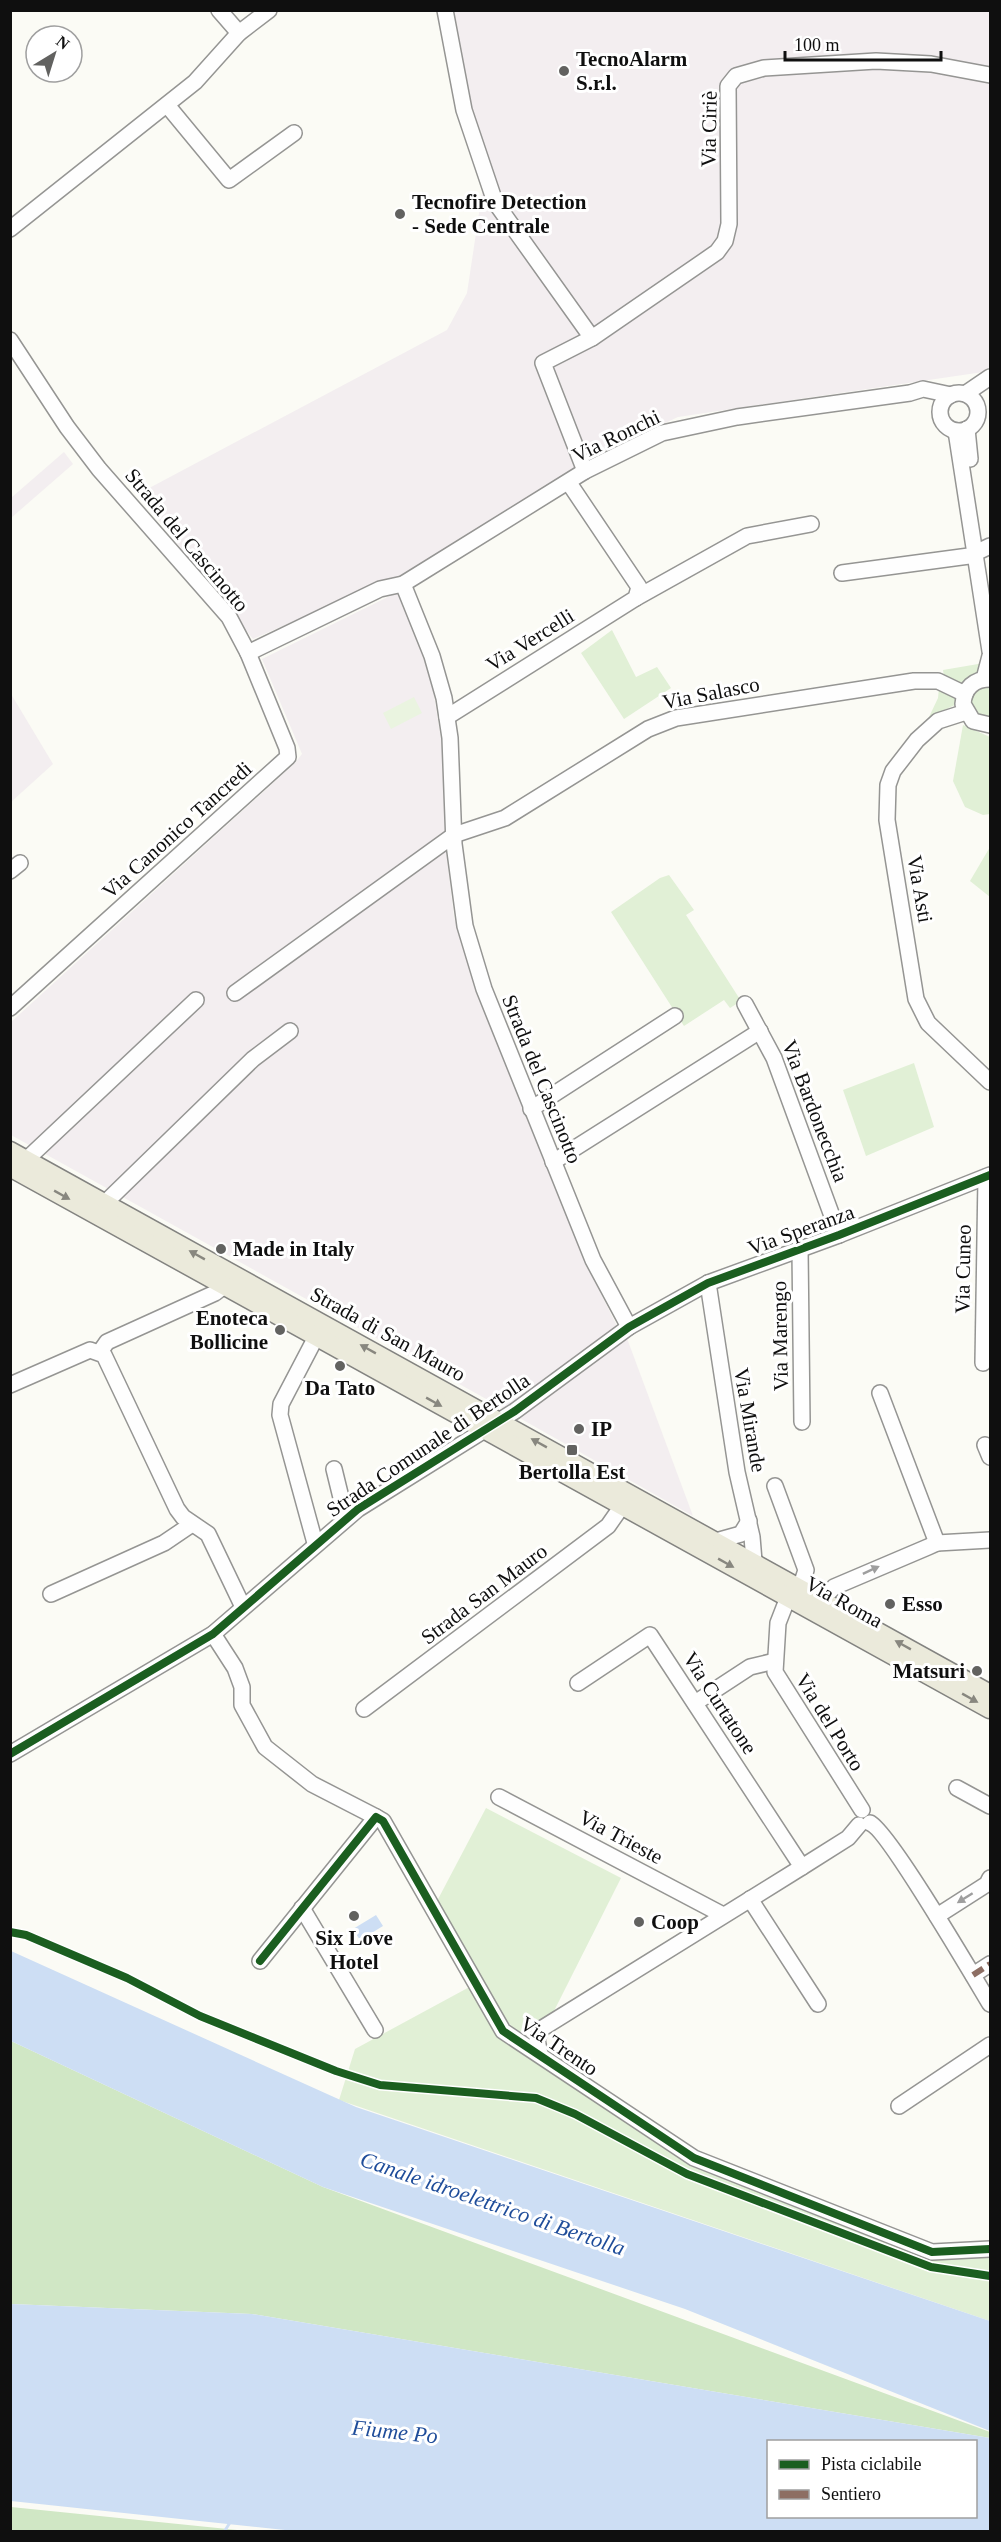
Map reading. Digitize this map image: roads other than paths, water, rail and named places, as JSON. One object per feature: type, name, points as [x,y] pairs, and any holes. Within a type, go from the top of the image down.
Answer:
[{"type":"main road","name":"Strada di San Mauro","points":[[16,1159],[105,1203],[316,1337],[490,1425],[622,1506],[678,1528]]},
{"type":"main road","name":"Strada di San Mauro","points":[[16,1159],[227,1279],[678,1528]]},
{"type":"main road","name":"Via Roma","points":[[678,1528],[716,1541],[755,1571]]},
{"type":"main road","name":"Via Roma","points":[[678,1528],[794,1590],[990,1709]]},
{"type":"main road","name":"Via Roma","points":[[794,1590],[822,1600],[990,1694]]},
{"type":"street","points":[[219,10],[239,33]]},
{"type":"street","points":[[10,229],[195,82],[239,33],[269,10]]},
{"type":"street","points":[[445,10],[464,110],[495,202],[592,338]]},
{"type":"street","name":"Via Ciriè","points":[[585,471],[543,363],[592,338],[717,252],[725,241],[729,224],[728,86],[735,76],[764,68],[876,61],[931,64],[990,75]]},
{"type":"street","points":[[167,105],[229,180],[294,133]]},
{"type":"street","name":"Strada del Cascinotto","points":[[10,340],[67,427],[99,469],[229,617],[248,653]]},
{"type":"street","points":[[962,430],[944,422],[958,399],[987,381]]},
{"type":"street","name":"Via Ronchi","points":[[403,584],[585,471],[662,433],[738,417],[910,393],[926,398],[958,399]]},
{"type":"street","points":[[958,399],[978,407],[977,418],[962,430]]},
{"type":"street","points":[[962,430],[990,583]]},
{"type":"street","points":[[569,483],[639,587],[636,598]]},
{"type":"street","name":"Via Vercelli","points":[[447,717],[636,598],[747,536],[810,524]]},
{"type":"street","points":[[842,573],[969,556],[984,548]]},
{"type":"street","points":[[984,548],[990,651]]},
{"type":"street","points":[[248,653],[380,590],[403,584]]},
{"type":"street","name":"Strada del Cascinotto","points":[[403,584],[432,656],[447,717],[454,835],[465,926],[489,1005],[593,1260],[629,1327]]},
{"type":"street","name":"Via Canonico Tancredi","points":[[10,1008],[288,757],[287,748],[248,653]]},
{"type":"street","points":[[989,726],[974,721],[966,712],[963,704],[970,685],[987,679],[990,656]]},
{"type":"street","name":"Via Salasco","points":[[454,835],[505,818],[648,729],[676,717],[914,681],[938,681],[965,694]]},
{"type":"street","name":"Via Asti","points":[[966,712],[938,721],[917,740],[893,771],[888,785],[887,820],[916,999],[922,1015],[990,1082]]},
{"type":"street","points":[[235,993],[454,835]]},
{"type":"street","points":[[16,1159],[196,1000]]},
{"type":"street","name":"Via Bardonecchia","points":[[745,1004],[774,1058],[839,1235]]},
{"type":"street","points":[[531,1108],[675,1016]]},
{"type":"street","points":[[105,1203],[253,1059],[290,1031]]},
{"type":"street","points":[[553,1162],[760,1031]]},
{"type":"street","name":"Via Speranza","points":[[629,1327],[708,1283],[800,1250],[988,1176]]},
{"type":"street","name":"Via Cuneo","points":[[983,1363],[988,1176]]},
{"type":"street","name":"Via Marengo","points":[[800,1250],[802,1422]]},
{"type":"street","points":[[100,1352],[106,1342],[215,1293],[227,1279]]},
{"type":"street","name":"Via Mirande","points":[[708,1283],[737,1472],[749,1521],[755,1571]]},
{"type":"street","name":"Via Mirande","points":[[688,1294],[695,1297],[713,1326]]},
{"type":"street","name":"Strada Comunale di Bertolla","points":[[10,1754],[213,1634],[346,1518],[515,1411],[629,1327]]},
{"type":"street","name":"Strada di San Mauro","points":[[315,1544],[280,1414],[281,1404],[316,1337]]},
{"type":"street","points":[[10,1385],[90,1350],[100,1352],[109,1363],[177,1509],[192,1524],[208,1534],[243,1607]]},
{"type":"street","points":[[880,1393],[937,1543]]},
{"type":"street","name":"Strada Comunale di Bertolla","points":[[334,1469],[346,1518]]},
{"type":"street","name":"Via del Porto","points":[[776,1486],[806,1570],[778,1623],[775,1672],[781,1686],[863,1819],[883,1836],[937,1916],[990,2004]]},
{"type":"street","name":"Strada San Mauro","points":[[364,1709],[608,1526],[622,1506]]},
{"type":"street","points":[[716,1541],[741,1534],[749,1521]]},
{"type":"street","points":[[51,1594],[164,1543],[192,1524]]},
{"type":"street","points":[[822,1600],[834,1587],[937,1543],[990,1540]]},
{"type":"street","points":[[213,1634],[235,1668],[242,1687],[242,1706],[266,1747],[312,1784],[376,1817],[260,1961]]},
{"type":"street","name":"Via Curtatone","points":[[578,1683],[650,1635],[802,1867]]},
{"type":"street","points":[[695,1703],[750,1667],[775,1661]]},
{"type":"street","points":[[957,1788],[990,1806]]},
{"type":"street","name":"Via Trieste","points":[[499,1797],[723,1915]]},
{"type":"street","name":"Via Trento","points":[[376,1817],[383,1821],[436,1918],[503,2031],[694,2158],[932,2252],[990,2249]]},
{"type":"street","points":[[540,2054],[537,2040],[541,2029],[848,1838],[863,1819]]},
{"type":"street","points":[[937,1916],[987,1884],[990,1878]]},
{"type":"street","points":[[750,1899],[818,2004]]},
{"type":"street","points":[[302,1908],[375,2030]]},
{"type":"street","points":[[973,1975],[990,1964]]},
{"type":"street","points":[[898,2106],[990,2045]]},
{"type":"water","points":[[376,1915],[383,1926],[360,1940],[353,1929]]},
{"type":"water","name":"Canale idroelettrico di Bertolla","points":[[11,1951],[356,2107],[990,2321],[990,2431],[685,2309],[323,2187],[11,2041]]},
{"type":"water","name":"Fiume Po","points":[[11,2304],[252,2314],[990,2438],[990,2531],[304,2532],[11,2501]]},
{"type":"waterway","points":[[224,2532],[231,2521]]},
{"type":"place","name":"TecnoAlarm S.r.l.","points":[[564,71]]},
{"type":"place","name":"Tecnofire Detection - Sede Centrale","points":[[400,214]]},
{"type":"place","name":"Made in Italy","points":[[221,1249]]},
{"type":"place","name":"Enoteca Bollicine","points":[[280,1330]]},
{"type":"place","name":"Da Tato","points":[[340,1366]]},
{"type":"place","name":"IP","points":[[579,1429]]},
{"type":"place","name":"Bertolla Est","points":[[572,1450]]},
{"type":"place","name":"Esso","points":[[890,1604]]},
{"type":"place","name":"Matsuri","points":[[977,1671]]},
{"type":"place","name":"Six Love Hotel","points":[[354,1916]]},
{"type":"place","name":"Coop","points":[[639,1922]]}]
